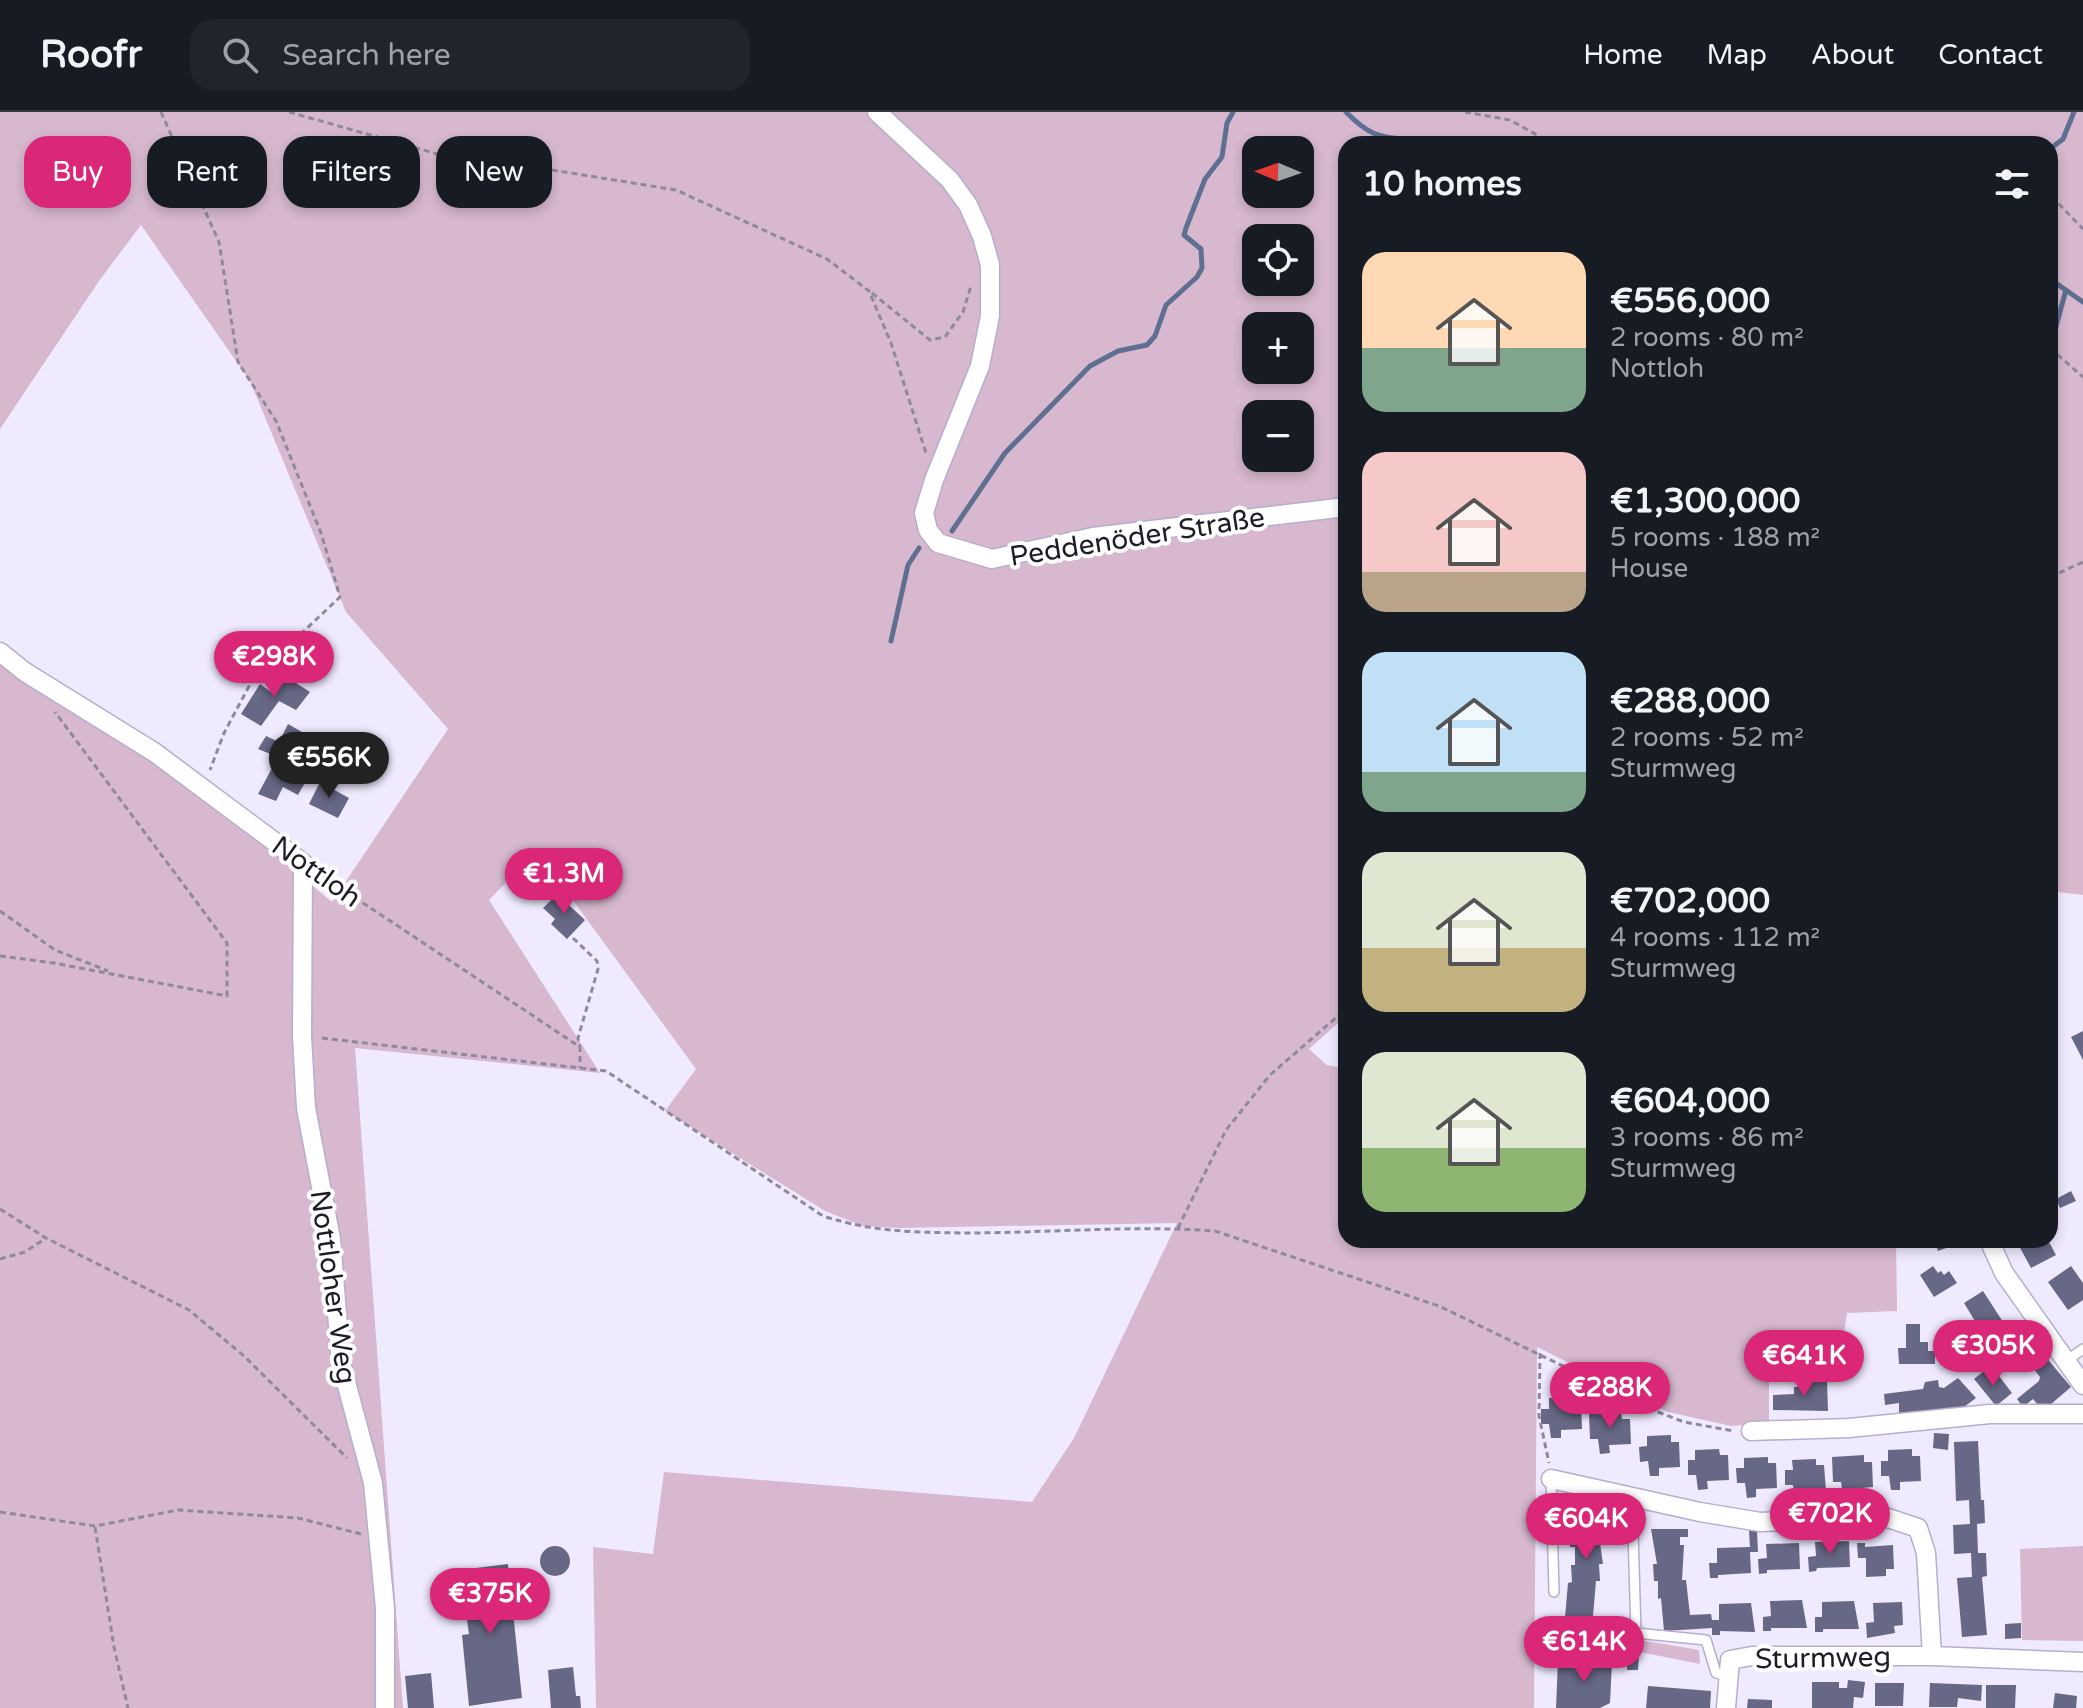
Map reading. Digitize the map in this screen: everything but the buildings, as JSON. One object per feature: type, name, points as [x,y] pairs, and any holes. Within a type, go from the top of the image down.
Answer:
[{"type":"street","name":"Peddenöder Straße","points":[[877,112],[950,180],[968,205],[990,265],[990,316],[980,366],[934,480],[924,513],[928,530],[938,543],[992,559],[1093,537],[1338,508]]},
{"type":"street","name":"Nottloh","points":[[0,652],[25,672],[154,752],[303,863]]},
{"type":"street","name":"Nottloher Weg","points":[[303,863],[302,1036],[306,1108],[331,1239],[341,1363],[373,1483],[385,1608],[385,1708]]},
{"type":"street","points":[[1993,1248],[2004,1273],[2083,1385]]},
{"type":"street","points":[[1751,1431],[1849,1428],[1990,1414],[2083,1414]]},
{"type":"street","name":"Sturmweg","points":[[1551,1479],[1760,1522],[1885,1517],[1918,1528],[1926,1553],[1932,1656]]},
{"type":"street","name":"Sturmweg","points":[[1726,1708],[1730,1660],[1752,1656],[1932,1656],[2083,1662]]},
{"type":"lane","points":[[2066,1361],[2083,1349]]},
{"type":"lane","points":[[1551,1479],[1554,1592]]},
{"type":"lane","name":"Sturmweg","points":[[1632,1497],[1636,1633],[1706,1640],[1716,1673],[1729,1676]]},
{"type":"path","points":[[161,112],[219,242],[238,362],[276,421],[321,533],[340,597],[285,649],[271,655],[254,677],[224,733],[203,788]]},
{"type":"path","points":[[289,112],[462,161],[546,169],[676,190],[827,259],[930,340],[945,337],[963,312],[973,276]]},
{"type":"path","points":[[1465,112],[1510,120],[1539,136]]},
{"type":"path","points":[[2058,203],[2083,229]]},
{"type":"path","points":[[869,291],[891,343],[934,480]]},
{"type":"path","points":[[2058,355],[2083,377]]},
{"type":"path","points":[[2058,573],[2083,562]]},
{"type":"path","points":[[0,956],[227,996],[227,943],[53,709]]},
{"type":"path","name":"Nottloh","points":[[303,863],[580,1047]]},
{"type":"path","points":[[0,911],[55,950],[117,975]]},
{"type":"path","points":[[573,938],[597,961],[598,969],[578,1038],[580,1068]]},
{"type":"path","points":[[1177,1228],[1226,1130],[1270,1075],[1338,1016]]},
{"type":"path","points":[[302,1036],[606,1071],[823,1216],[861,1229],[997,1233],[1177,1228],[1215,1231],[1439,1306],[1684,1422],[1720,1430],[1751,1431]]},
{"type":"path","points":[[0,1209],[46,1238],[189,1310],[244,1356],[351,1462]]},
{"type":"path","points":[[0,1259],[25,1252],[46,1238]]},
{"type":"path","points":[[1540,1353],[1539,1416],[1548,1450],[1551,1479]]},
{"type":"path","points":[[0,1512],[95,1526],[178,1510],[298,1518],[380,1539]]},
{"type":"path","points":[[95,1526],[114,1647],[128,1708]]},
{"type":"shaded area","points":[[0,112],[2083,112],[2083,895],[2058,892],[2058,136],[1338,136],[1338,1023],[1309,1049],[1327,1065],[1338,1067],[1338,1248],[1896,1248],[1897,1311],[1847,1313],[1841,1353],[1769,1355],[1769,1423],[1731,1426],[1668,1412],[1537,1347],[1534,1708],[596,1708],[593,1547],[653,1554],[664,1472],[1032,1502],[1074,1438],[1177,1223],[898,1228],[863,1226],[825,1211],[665,1111],[696,1069],[537,851],[489,900],[600,1073],[355,1048],[403,1708],[0,1708],[0,656],[193,787],[332,902],[448,729],[346,612],[250,381],[141,225],[99,281],[0,429]]},
{"type":"shaded area","points":[[2083,1546],[2083,1641],[2022,1640],[2020,1549]]},
{"type":"shaded area","points":[[1641,1640],[1699,1650],[1700,1664],[1640,1652]]},
{"type":"waterway","points":[[952,531],[1005,453],[1090,366],[1118,351],[1147,345],[1155,336],[1166,305],[1197,277],[1202,268],[1201,249],[1184,235],[1205,179],[1222,157],[1227,123],[1233,112]]},
{"type":"waterway","points":[[1346,112],[1367,130],[1382,136]]},
{"type":"waterway","points":[[2058,143],[2063,139],[2074,112]]},
{"type":"waterway","points":[[2058,285],[2083,302]]},
{"type":"waterway","points":[[2058,319],[2066,290]]},
{"type":"waterway","points":[[891,641],[908,565],[919,548]]}]
